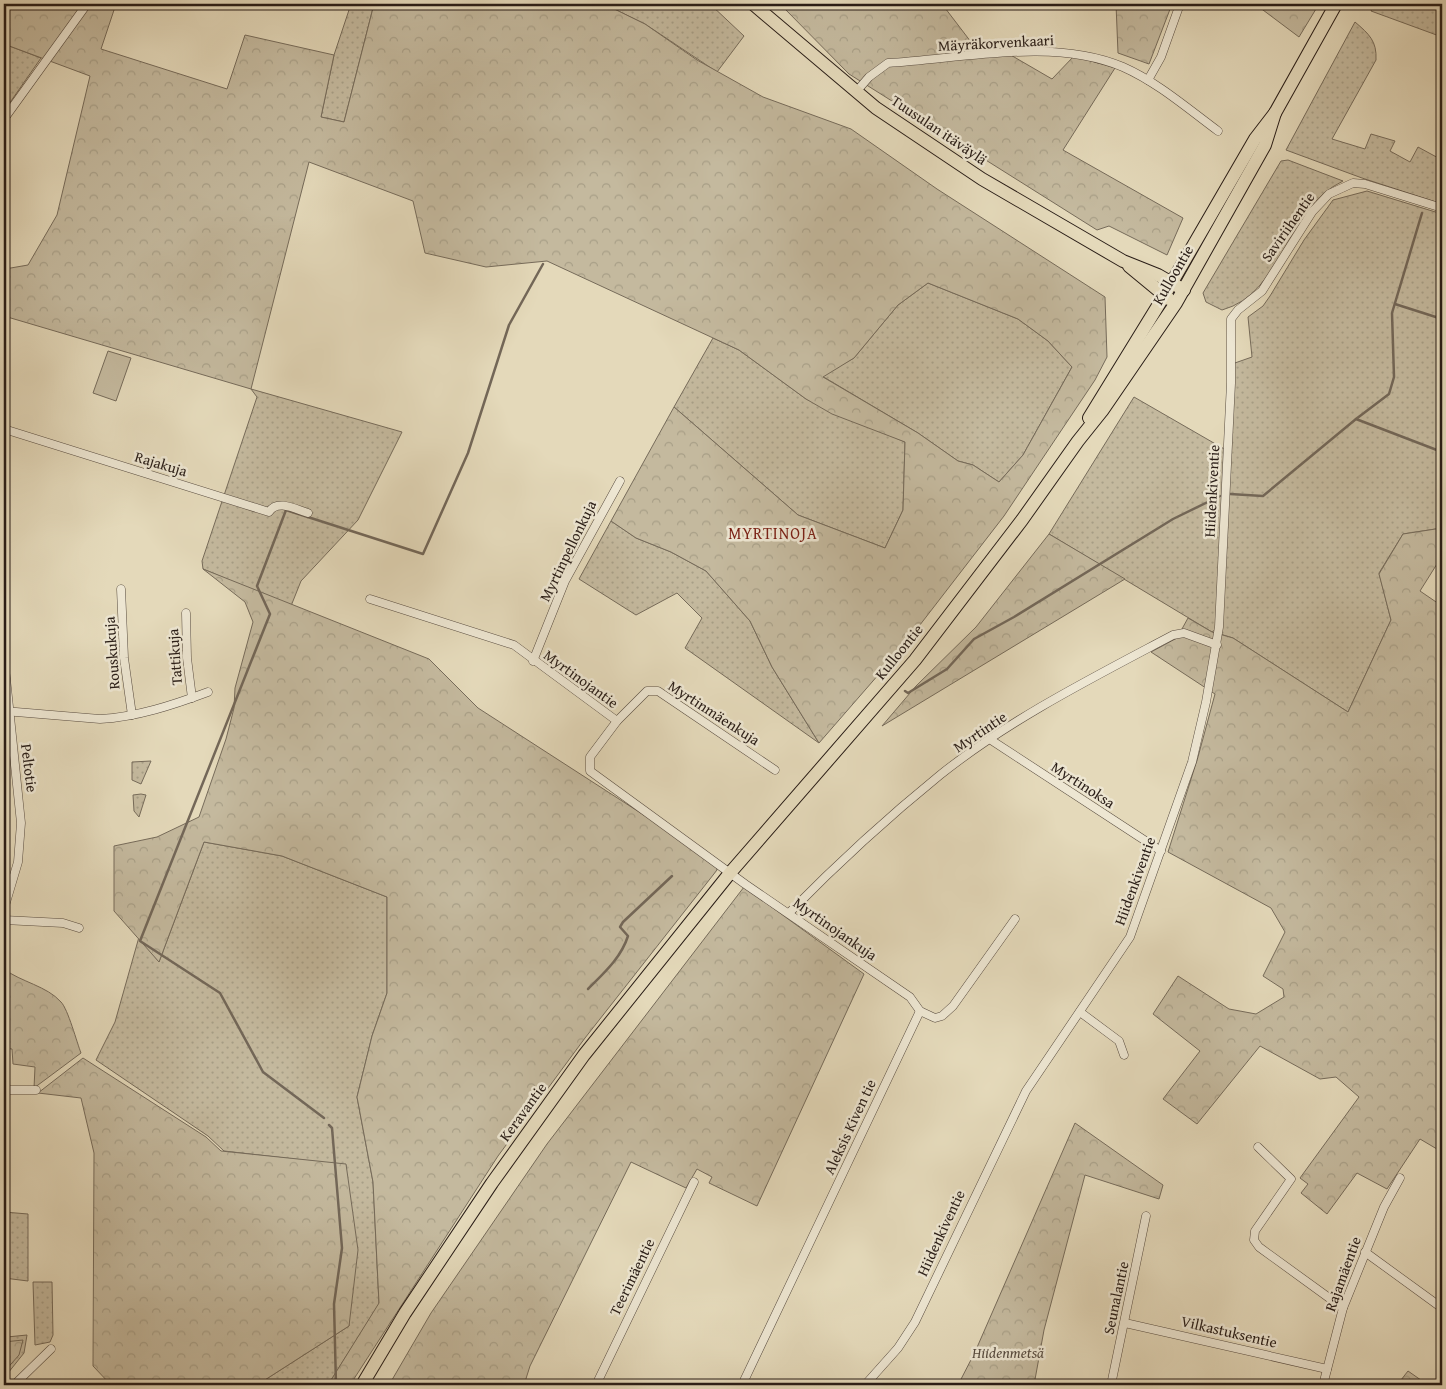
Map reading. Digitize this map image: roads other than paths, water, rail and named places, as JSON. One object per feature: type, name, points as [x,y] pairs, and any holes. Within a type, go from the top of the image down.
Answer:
[{"type":"main road","name":"Tuusulan itäväylä","points":[[753,4],[876,108],[982,178],[1123,261],[1184,290]]},
{"type":"main road","name":"Kulloontie","points":[[1078,441],[1095,406],[1172,283],[1256,139],[1275,113],[1336,4]]},
{"type":"main road","name":"Kulloontie","points":[[730,873],[915,660],[1108,403],[1184,290],[1265,145],[1275,113]]},
{"type":"main road","name":"Tuusulan itäväylä","points":[[1123,261],[1164,296],[1176,303]]},
{"type":"main road","name":"Keravantie","points":[[362,1385],[405,1313],[492,1183],[549,1103],[590,1048],[730,873]]},
{"type":"street","points":[[4,119],[87,4]]},
{"type":"street","points":[[1148,80],[1162,57],[1180,4]]},
{"type":"street","name":"Mäyräkorvenkaari","points":[[856,92],[869,77],[888,63],[1031,52],[1098,58],[1148,80],[1218,131]]},
{"type":"street","name":"Saviriihentie","points":[[1231,319],[1238,310],[1262,291],[1312,212],[1329,194],[1341,187],[1353,183],[1365,184],[1442,208]]},
{"type":"street","name":"Hiidenkiventie","points":[[865,1385],[908,1334],[1023,1097],[1130,937],[1192,762],[1217,645],[1231,383],[1231,319]]},
{"type":"street","name":"Rajakuja","points":[[4,430],[268,512],[278,504],[308,513]]},
{"type":"street","name":"Myrtinpellonkuja","points":[[533,661],[565,581],[620,482]]},
{"type":"street","name":"Rouskukuja","points":[[121,589],[124,658],[132,715]]},
{"type":"street","name":"Myrtinojantie","points":[[370,599],[500,639],[514,646],[617,722],[590,757],[590,771],[730,873]]},
{"type":"street","name":"Tattikuja","points":[[186,613],[192,698]]},
{"type":"street","name":"Myrtintie","points":[[789,913],[878,829],[921,792],[941,775],[991,740],[1052,702],[1173,635],[1184,633],[1217,645]]},
{"type":"street","name":"Peltotie","points":[[4,659],[6,711],[21,823],[18,862],[4,909]]},
{"type":"street","name":"Myrtinmäenkuja","points":[[617,722],[646,691],[658,691],[775,770]]},
{"type":"street","points":[[6,711],[100,719],[132,715],[208,692]]},
{"type":"street","name":"Myrtinoksa","points":[[991,740],[1161,851]]},
{"type":"street","name":"Myrtinojankuja","points":[[730,873],[789,913],[823,940],[910,998],[920,1011]]},
{"type":"street","points":[[920,1011],[935,1018],[942,1016],[953,1006],[1015,919]]},
{"type":"street","points":[[4,920],[63,922],[79,928]]},
{"type":"street","name":"Aleksis Kiven tie","points":[[742,1385],[920,1011]]},
{"type":"street","points":[[1080,1012],[1119,1041],[1124,1055]]},
{"type":"street","points":[[4,1090],[36,1090]]},
{"type":"street","points":[[1258,1147],[1292,1179],[1255,1231],[1254,1240],[1259,1247],[1343,1308]]},
{"type":"street","name":"Rajamäentie","points":[[1323,1385],[1343,1308],[1384,1207],[1400,1178]]},
{"type":"street","name":"Teerimäentie","points":[[596,1385],[694,1182]]},
{"type":"street","name":"Seunalantie","points":[[1111,1385],[1146,1216]]},
{"type":"street","points":[[1365,1252],[1442,1308]]},
{"type":"street","name":"Vilkastuksentie","points":[[1125,1323],[1327,1369]]},
{"type":"street","points":[[14,1385],[51,1349]]},
{"type":"waterway","points":[[1230,494],[1263,496],[1389,394],[1394,377],[1392,313],[1422,213]]},
{"type":"waterway","points":[[324,1118],[263,1072],[220,993],[140,941],[270,614],[257,586],[286,510],[423,554],[468,453],[509,325],[543,264]]},
{"type":"waterway","points":[[1395,304],[1442,319]]},
{"type":"waterway","points":[[1356,419],[1442,452]]},
{"type":"waterway","points":[[905,691],[908,693],[947,669],[974,639],[1014,617],[1173,519],[1220,496]]},
{"type":"waterway","points":[[588,989],[611,965],[625,944],[628,936],[620,927],[623,922],[672,876]]},
{"type":"waterway","points":[[329,1125],[332,1128],[342,1248],[334,1304],[336,1385]]},
{"type":"district","name":"MYRTINOJA","points":[[773,533]]},
{"type":"park label","name":"Hiidenmetsä","points":[[1008,1353]]}]
